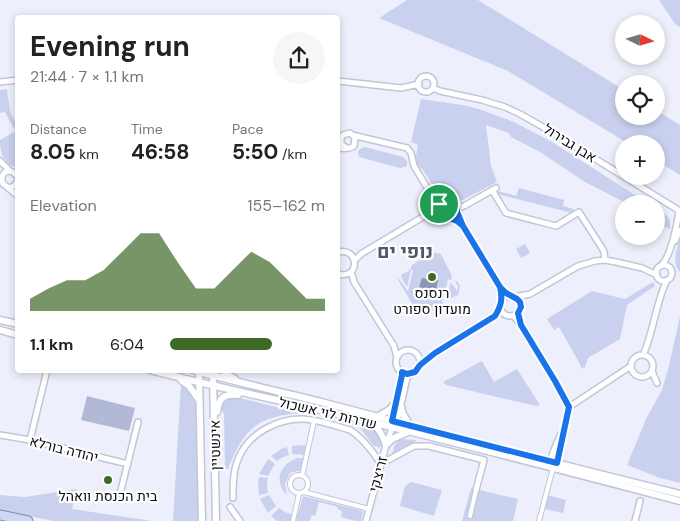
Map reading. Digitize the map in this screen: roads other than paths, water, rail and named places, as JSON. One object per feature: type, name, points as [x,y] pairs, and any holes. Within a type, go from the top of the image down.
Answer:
[{"type":"highway","points":[[0,516],[28,521]]},
{"type":"street","points":[[429,77],[433,80],[433,88],[430,91],[422,90],[419,84],[422,78],[429,77]]},
{"type":"street","points":[[0,82],[15,80]]},
{"type":"street","points":[[340,81],[401,88],[419,84]]},
{"type":"street","name":"אבן גבירול","points":[[433,88],[505,107],[542,125],[680,211]]},
{"type":"street","points":[[340,140],[345,134],[352,134],[410,150],[414,166],[438,204],[437,212],[442,218]]},
{"type":"street","points":[[352,134],[355,138],[355,143]]},
{"type":"street","points":[[340,148],[352,147],[355,143],[370,139]]},
{"type":"street","points":[[340,142],[347,148]]},
{"type":"street","points":[[0,162],[14,171]]},
{"type":"street","points":[[0,162],[3,184],[15,194]]},
{"type":"street","points":[[1,179],[5,172],[14,171]]},
{"type":"street","points":[[0,188],[14,186],[15,184]]},
{"type":"street","points":[[450,219],[455,216],[457,210],[494,189],[506,213],[556,226],[579,212],[602,248],[605,260]]},
{"type":"street","points":[[353,259],[431,212],[443,200],[454,201],[463,226],[500,287],[520,302],[518,312],[521,325],[569,407],[564,428],[553,452],[553,464],[539,521]]},
{"type":"street","points":[[661,292],[657,269],[667,259],[680,211]]},
{"type":"street","points":[[417,221],[432,216],[450,219],[463,226]]},
{"type":"street","points":[[643,355],[648,344],[661,292],[667,280],[671,277],[671,252],[680,230]]},
{"type":"street","points":[[340,251],[348,252],[353,259],[354,266],[351,272],[354,282],[394,346],[397,366],[402,372],[410,374]]},
{"type":"street","points":[[495,316],[505,297],[530,294],[578,266],[595,261],[605,260],[642,268],[662,280],[667,280]]},
{"type":"street","points":[[642,268],[666,265],[671,268]]},
{"type":"street","points":[[340,275],[351,272]]},
{"type":"street","points":[[340,275],[354,282]]},
{"type":"street","points":[[500,287],[502,312],[506,315]]},
{"type":"street","points":[[386,445],[375,420],[398,404],[410,374],[435,353],[495,316],[518,312],[530,294]]},
{"type":"street","points":[[0,320],[15,323]]},
{"type":"street","points":[[0,330],[15,334]]},
{"type":"street","points":[[648,344],[649,358],[653,364],[651,374],[657,383]]},
{"type":"street","points":[[394,346],[406,351],[412,351],[418,356],[420,365]]},
{"type":"street","points":[[397,358],[399,354],[406,351]]},
{"type":"street","points":[[418,356],[435,353]]},
{"type":"street","points":[[569,407],[631,366],[634,359],[638,356],[643,355],[649,358]]},
{"type":"street","points":[[631,366],[633,373],[639,377],[651,374]]},
{"type":"street","points":[[386,445],[409,429],[398,404],[402,372]]},
{"type":"street","points":[[30,440],[46,373]]},
{"type":"street","name":"שדרות לוי אשכול","points":[[162,373],[261,397],[393,424],[527,461],[553,464],[680,494]]},
{"type":"street","name":"אינשטיין","points":[[197,373],[200,404],[202,521]]},
{"type":"street","name":"שדרות לוי אשכול","points":[[213,373],[375,420]]},
{"type":"street","name":"אינשטיין","points":[[213,373],[216,521]]},
{"type":"street","points":[[226,373],[232,378],[248,384]]},
{"type":"street","points":[[618,375],[633,373]]},
{"type":"street","points":[[173,376],[187,383],[200,404]]},
{"type":"street","points":[[214,428],[219,402],[224,396],[228,394],[261,397]]},
{"type":"street","name":"זריצקי","points":[[366,521],[398,404]]},
{"type":"street","name":"שדרות לוי אשכול","points":[[233,498],[233,480],[241,453],[250,440],[262,430],[286,421],[300,419],[344,428],[355,433],[381,464]]},
{"type":"street","points":[[302,476],[314,421]]},
{"type":"street","points":[[120,494],[138,422]]},
{"type":"street","name":"יהודה בורלא","points":[[0,435],[30,440],[128,464]]},
{"type":"street","points":[[381,464],[414,446],[429,446],[484,460],[470,516]]},
{"type":"street","name":"שדרות לוי אשכול","points":[[553,464],[680,501]]},
{"type":"street","points":[[302,476],[308,484],[307,489],[299,494],[293,492],[290,487],[290,481],[294,477],[302,476]]},
{"type":"street","points":[[304,492],[369,509]]},
{"type":"street","points":[[293,521],[299,494]]},
{"type":"street","points":[[635,521],[640,501]]},
{"type":"street","points":[[230,507],[240,521]]},
{"type":"place","name":"רנסנס מועדון ספורט","points":[[432,277]]},
{"type":"place","name":"בית הכנסת וואהל","points":[[108,480]]},
{"type":"district","name":"נופי ים","points":[[405,251]]}]
